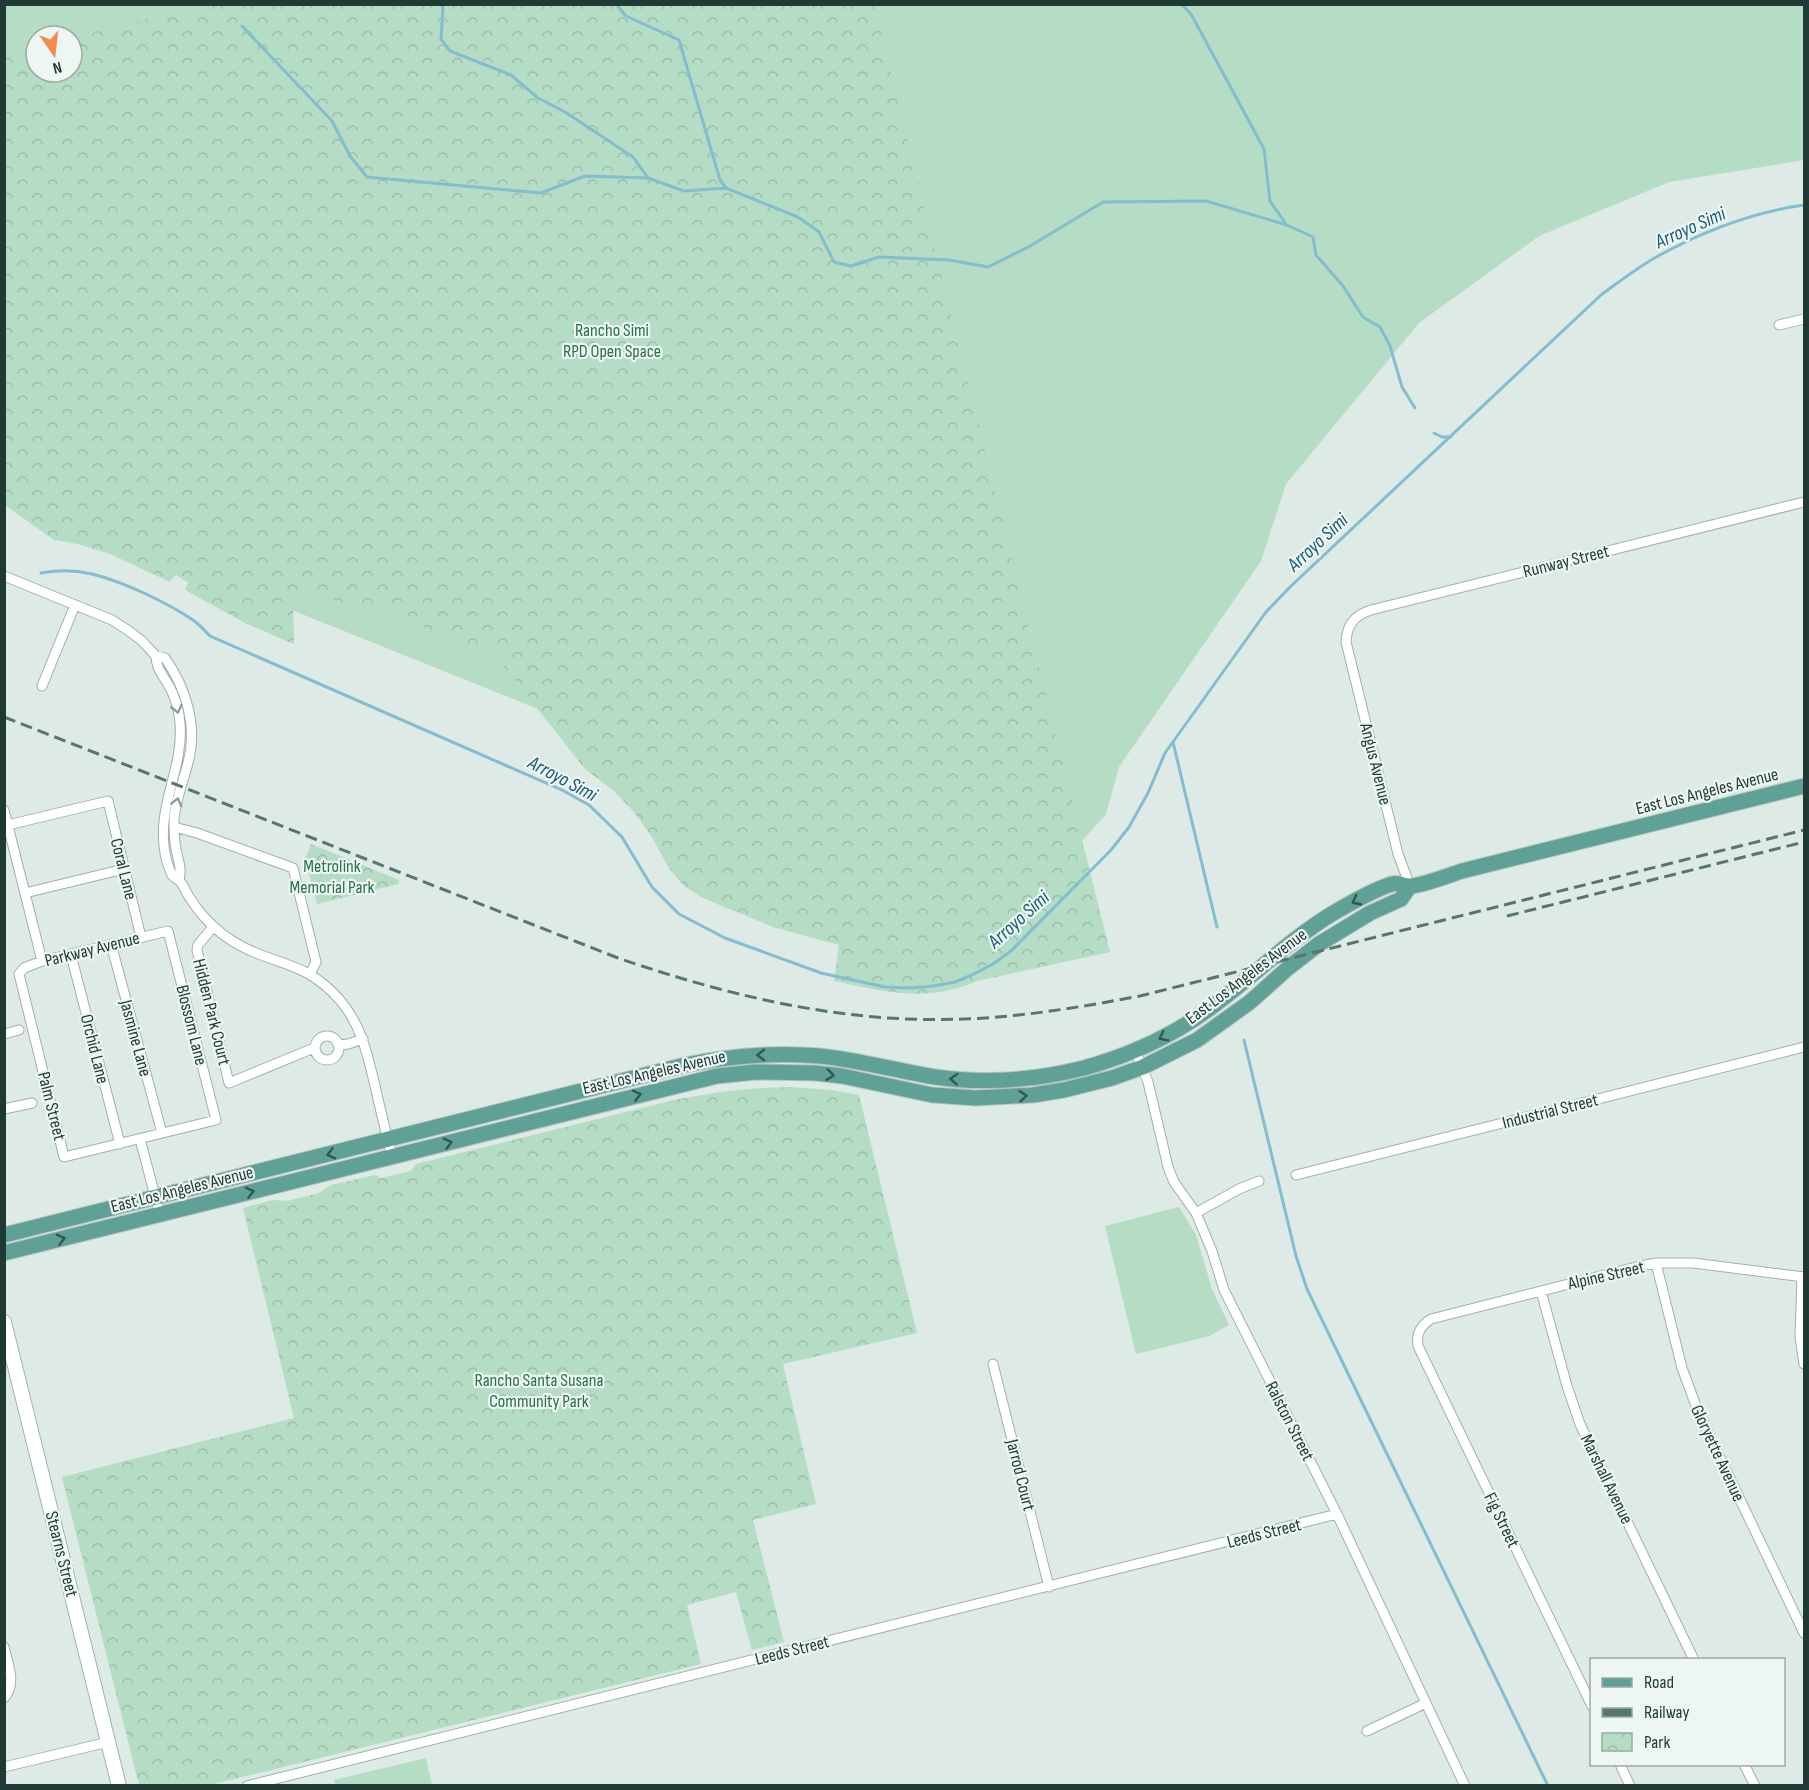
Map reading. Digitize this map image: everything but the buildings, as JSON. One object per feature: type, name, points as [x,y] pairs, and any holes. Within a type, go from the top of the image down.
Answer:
[{"type":"main road","name":"East Los Angeles Avenue","points":[[4,1235],[685,1065],[726,1057],[818,1056],[852,1060],[948,1079],[997,1080],[1060,1073],[1107,1061],[1166,1036],[1205,1012],[1296,938],[1336,912],[1394,883],[1410,886],[1804,786]]},
{"type":"main road","name":"East Los Angeles Avenue","points":[[4,1253],[690,1081],[735,1073],[775,1071],[815,1073],[842,1076],[932,1095],[976,1098],[1033,1095],[1112,1078],[1143,1067],[1197,1040],[1227,1020],[1319,944],[1370,913],[1401,899],[1410,886]]},
{"type":"main road","name":"Stearns Street","points":[[4,1322],[119,1785]]},
{"type":"street","points":[[1779,325],[1804,319]]},
{"type":"street","name":"Runway Street","points":[[1346,642],[1349,626],[1356,617],[1371,610],[1804,502]]},
{"type":"street","points":[[4,576],[75,605],[129,631],[156,656],[165,658],[177,677],[188,705],[192,734],[189,760],[176,804],[174,827],[176,850],[182,870],[179,880]]},
{"type":"street","points":[[42,686],[75,605]]},
{"type":"street","name":"Angus Avenue","points":[[1346,642],[1398,854],[1410,886]]},
{"type":"street","points":[[156,656],[156,665],[174,697],[180,722],[180,744],[166,801],[163,829],[165,853],[172,875],[179,880],[194,906],[213,927],[257,954],[294,965],[310,974],[326,985],[340,1000],[363,1039],[392,1156]]},
{"type":"street","name":"Coral Lane","points":[[8,825],[108,801],[141,937]]},
{"type":"street","points":[[4,810],[42,961]]},
{"type":"street","points":[[174,827],[197,833],[293,868],[316,962],[310,974]]},
{"type":"street","points":[[25,893],[124,869]]},
{"type":"street","name":"Hidden Park Court","points":[[213,927],[198,945],[197,950],[229,1083],[314,1048],[318,1040],[325,1036],[335,1039],[339,1045],[336,1056],[326,1061],[319,1058],[314,1048]]},
{"type":"street","name":"Parkway Avenue","points":[[19,974],[24,968],[42,961],[168,931]]},
{"type":"street","name":"Blossom Lane","points":[[168,931],[216,1120]]},
{"type":"street","name":"Jasmine Lane","points":[[111,944],[162,1133]]},
{"type":"street","name":"Orchid Lane","points":[[71,955],[120,1144]]},
{"type":"street","name":"Palm Street","points":[[19,974],[64,1157],[216,1120]]},
{"type":"street","points":[[4,1034],[19,1030]]},
{"type":"street","name":"Hidden Park Court","points":[[339,1045],[363,1039]]},
{"type":"street","name":"Industrial Street","points":[[1296,1175],[1804,1047]]},
{"type":"street","name":"Ralston Street","points":[[1135,1050],[1148,1082],[1168,1167],[1174,1182],[1196,1213],[1212,1251],[1224,1290],[1337,1514],[1465,1785]]},
{"type":"street","points":[[4,1109],[32,1103]]},
{"type":"street","points":[[140,1139],[160,1215]]},
{"type":"street","points":[[1196,1213],[1239,1189],[1259,1181]]},
{"type":"street","name":"Alpine Street","points":[[1418,1333],[1424,1323],[1431,1319],[1656,1263],[1693,1263],[1803,1276]]},
{"type":"street","name":"Gloryette Avenue","points":[[1656,1263],[1682,1368],[1698,1414],[1804,1633]]},
{"type":"street","points":[[1803,1276],[1800,1337],[1804,1364]]},
{"type":"street","name":"Marshall Avenue","points":[[1541,1291],[1580,1424],[1694,1658]]},
{"type":"street","name":"Fig Street","points":[[1418,1333],[1418,1346],[1590,1702]]},
{"type":"street","name":"Jarrod Court","points":[[993,1364],[1049,1587]]},
{"type":"street","name":"Leeds Street","points":[[247,1785],[1337,1514]]},
{"type":"street","points":[[4,1647],[11,1685],[4,1698]]},
{"type":"street","points":[[1367,1731],[1426,1703]]},
{"type":"street","points":[[4,1767],[108,1742]]},
{"type":"street","points":[[1621,1766],[1630,1785]]},
{"type":"street","points":[[1745,1766],[1755,1785]]},
{"type":"green space","name":"Rancho Simi RPD Open Space","points":[[205,4],[874,5],[1110,952],[977,981],[959,988],[923,994],[888,992],[834,981],[839,945],[773,927],[705,899],[684,886],[668,867],[652,837],[634,812],[613,790],[585,769],[494,654],[382,611],[311,595],[293,599],[294,643],[291,643],[245,623],[185,590],[188,582],[175,575],[170,582],[110,554],[78,544],[54,540],[5,505],[5,55],[24,50],[24,84],[84,84],[84,35]]},
{"type":"green space","name":"Rancho Simi RPD Open Space","points":[[5,5],[1804,5],[1804,160],[1669,182],[1539,236],[1419,323],[1286,484],[1261,561],[1119,767],[1106,814],[994,940],[615,740],[81,525],[5,480]]},
{"type":"green space","name":"Metrolink Memorial Park","points":[[311,844],[399,880],[398,884],[317,904],[305,859]]},
{"type":"green space","name":"Rancho Santa Susana Community Park","points":[[789,1087],[859,1095],[917,1333],[783,1364],[816,1504],[753,1520],[784,1642],[752,1650],[736,1592],[687,1605],[701,1664],[210,1785],[139,1785],[62,1477],[294,1418],[243,1208],[273,1200],[287,1201],[319,1193],[331,1185],[375,1175],[381,1178],[411,1171],[416,1164],[674,1100],[731,1091]]},
{"type":"green space","points":[[1179,1207],[1196,1235],[1212,1289],[1229,1325],[1209,1336],[1136,1354],[1105,1226]]},
{"type":"green space","points":[[426,1758],[432,1785],[336,1785],[334,1780]]},
{"type":"waterway","points":[[441,4],[443,8],[441,39],[450,51],[511,75],[538,98],[565,112],[633,157],[648,178],[684,191],[726,188],[798,217],[819,232],[834,262],[851,266],[879,257],[949,260],[988,267],[1030,246],[1103,202],[1206,201],[1287,225],[1313,237],[1316,255],[1343,286],[1363,317],[1380,327],[1390,346],[1402,387],[1415,408]]},
{"type":"waterway","points":[[616,4],[626,16],[679,40],[720,180],[726,188]]},
{"type":"waterway","points":[[1181,4],[1191,14],[1264,149],[1270,201],[1286,224]]},
{"type":"waterway","points":[[242,26],[332,121],[350,156],[367,177],[541,193],[585,176],[647,178]]},
{"type":"waterway","name":"Arroyo Simi","points":[[41,573],[54,571],[86,573],[131,587],[182,613],[196,622],[210,636],[562,790],[589,805],[622,837],[652,887],[679,914],[725,938],[821,973],[885,987],[912,988],[955,982],[993,964],[1011,951],[1111,850],[1129,827],[1148,793],[1165,753],[1266,612],[1601,295],[1651,260],[1692,239],[1747,218],[1804,205]]},
{"type":"waterway","points":[[1434,433],[1442,437],[1451,437]]},
{"type":"waterway","points":[[1173,742],[1217,927]]},
{"type":"waterway","points":[[1244,1040],[1296,1256],[1307,1289],[1548,1786]]},
{"type":"railway","points":[[4,717],[618,958],[702,984],[788,1005],[874,1017],[985,1018],[1052,1011],[1140,996],[1804,830]]},
{"type":"railway","points":[[1507,916],[1804,842]]}]
